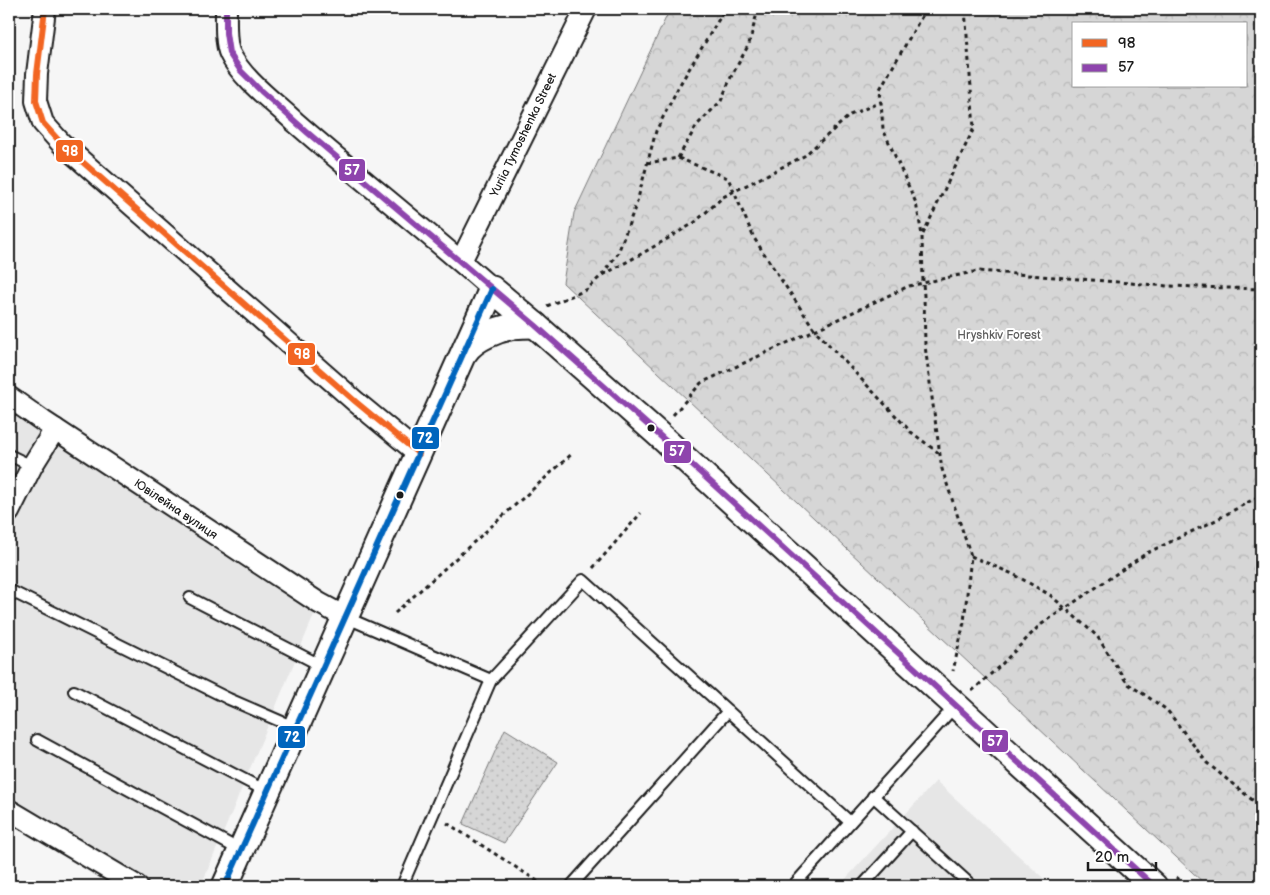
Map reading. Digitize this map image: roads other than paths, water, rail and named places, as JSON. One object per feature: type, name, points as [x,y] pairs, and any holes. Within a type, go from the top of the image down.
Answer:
[{"type":"street","points":[[45,9],[37,74],[36,101],[43,122],[61,144],[356,402],[419,454]]},
{"type":"street","points":[[226,9],[226,33],[229,53],[241,70],[261,91],[492,289],[540,315],[658,434],[1154,886]]},
{"type":"street","name":"Yuriia Tymoshenka Street","points":[[461,261],[586,9]]},
{"type":"street","points":[[225,886],[492,289]]},
{"type":"street","points":[[463,354],[468,346],[483,337],[540,315]]},
{"type":"street","name":"Ювілейна вулиця","points":[[9,397],[319,603],[345,617]]},
{"type":"street","points":[[9,512],[32,466],[55,429]]},
{"type":"street","points":[[9,810],[137,886]]},
{"type":"lane","points":[[9,455],[32,466]]},
{"type":"lane","points":[[402,886],[491,680],[583,580],[850,822]]},
{"type":"lane","points":[[9,590],[229,699],[296,728]]},
{"type":"lane","points":[[190,598],[323,666]]},
{"type":"lane","points":[[345,617],[491,680]]},
{"type":"lane","points":[[74,691],[267,792]]},
{"type":"lane","points":[[793,886],[955,706]]},
{"type":"lane","points":[[572,886],[728,711]]},
{"type":"lane","points":[[37,740],[241,851]]},
{"type":"lane","points":[[873,796],[972,886]]},
{"type":"lane","points":[[862,886],[912,832]]},
{"type":"park label","name":"Hryshkiv Forest","points":[[999,335]]}]
